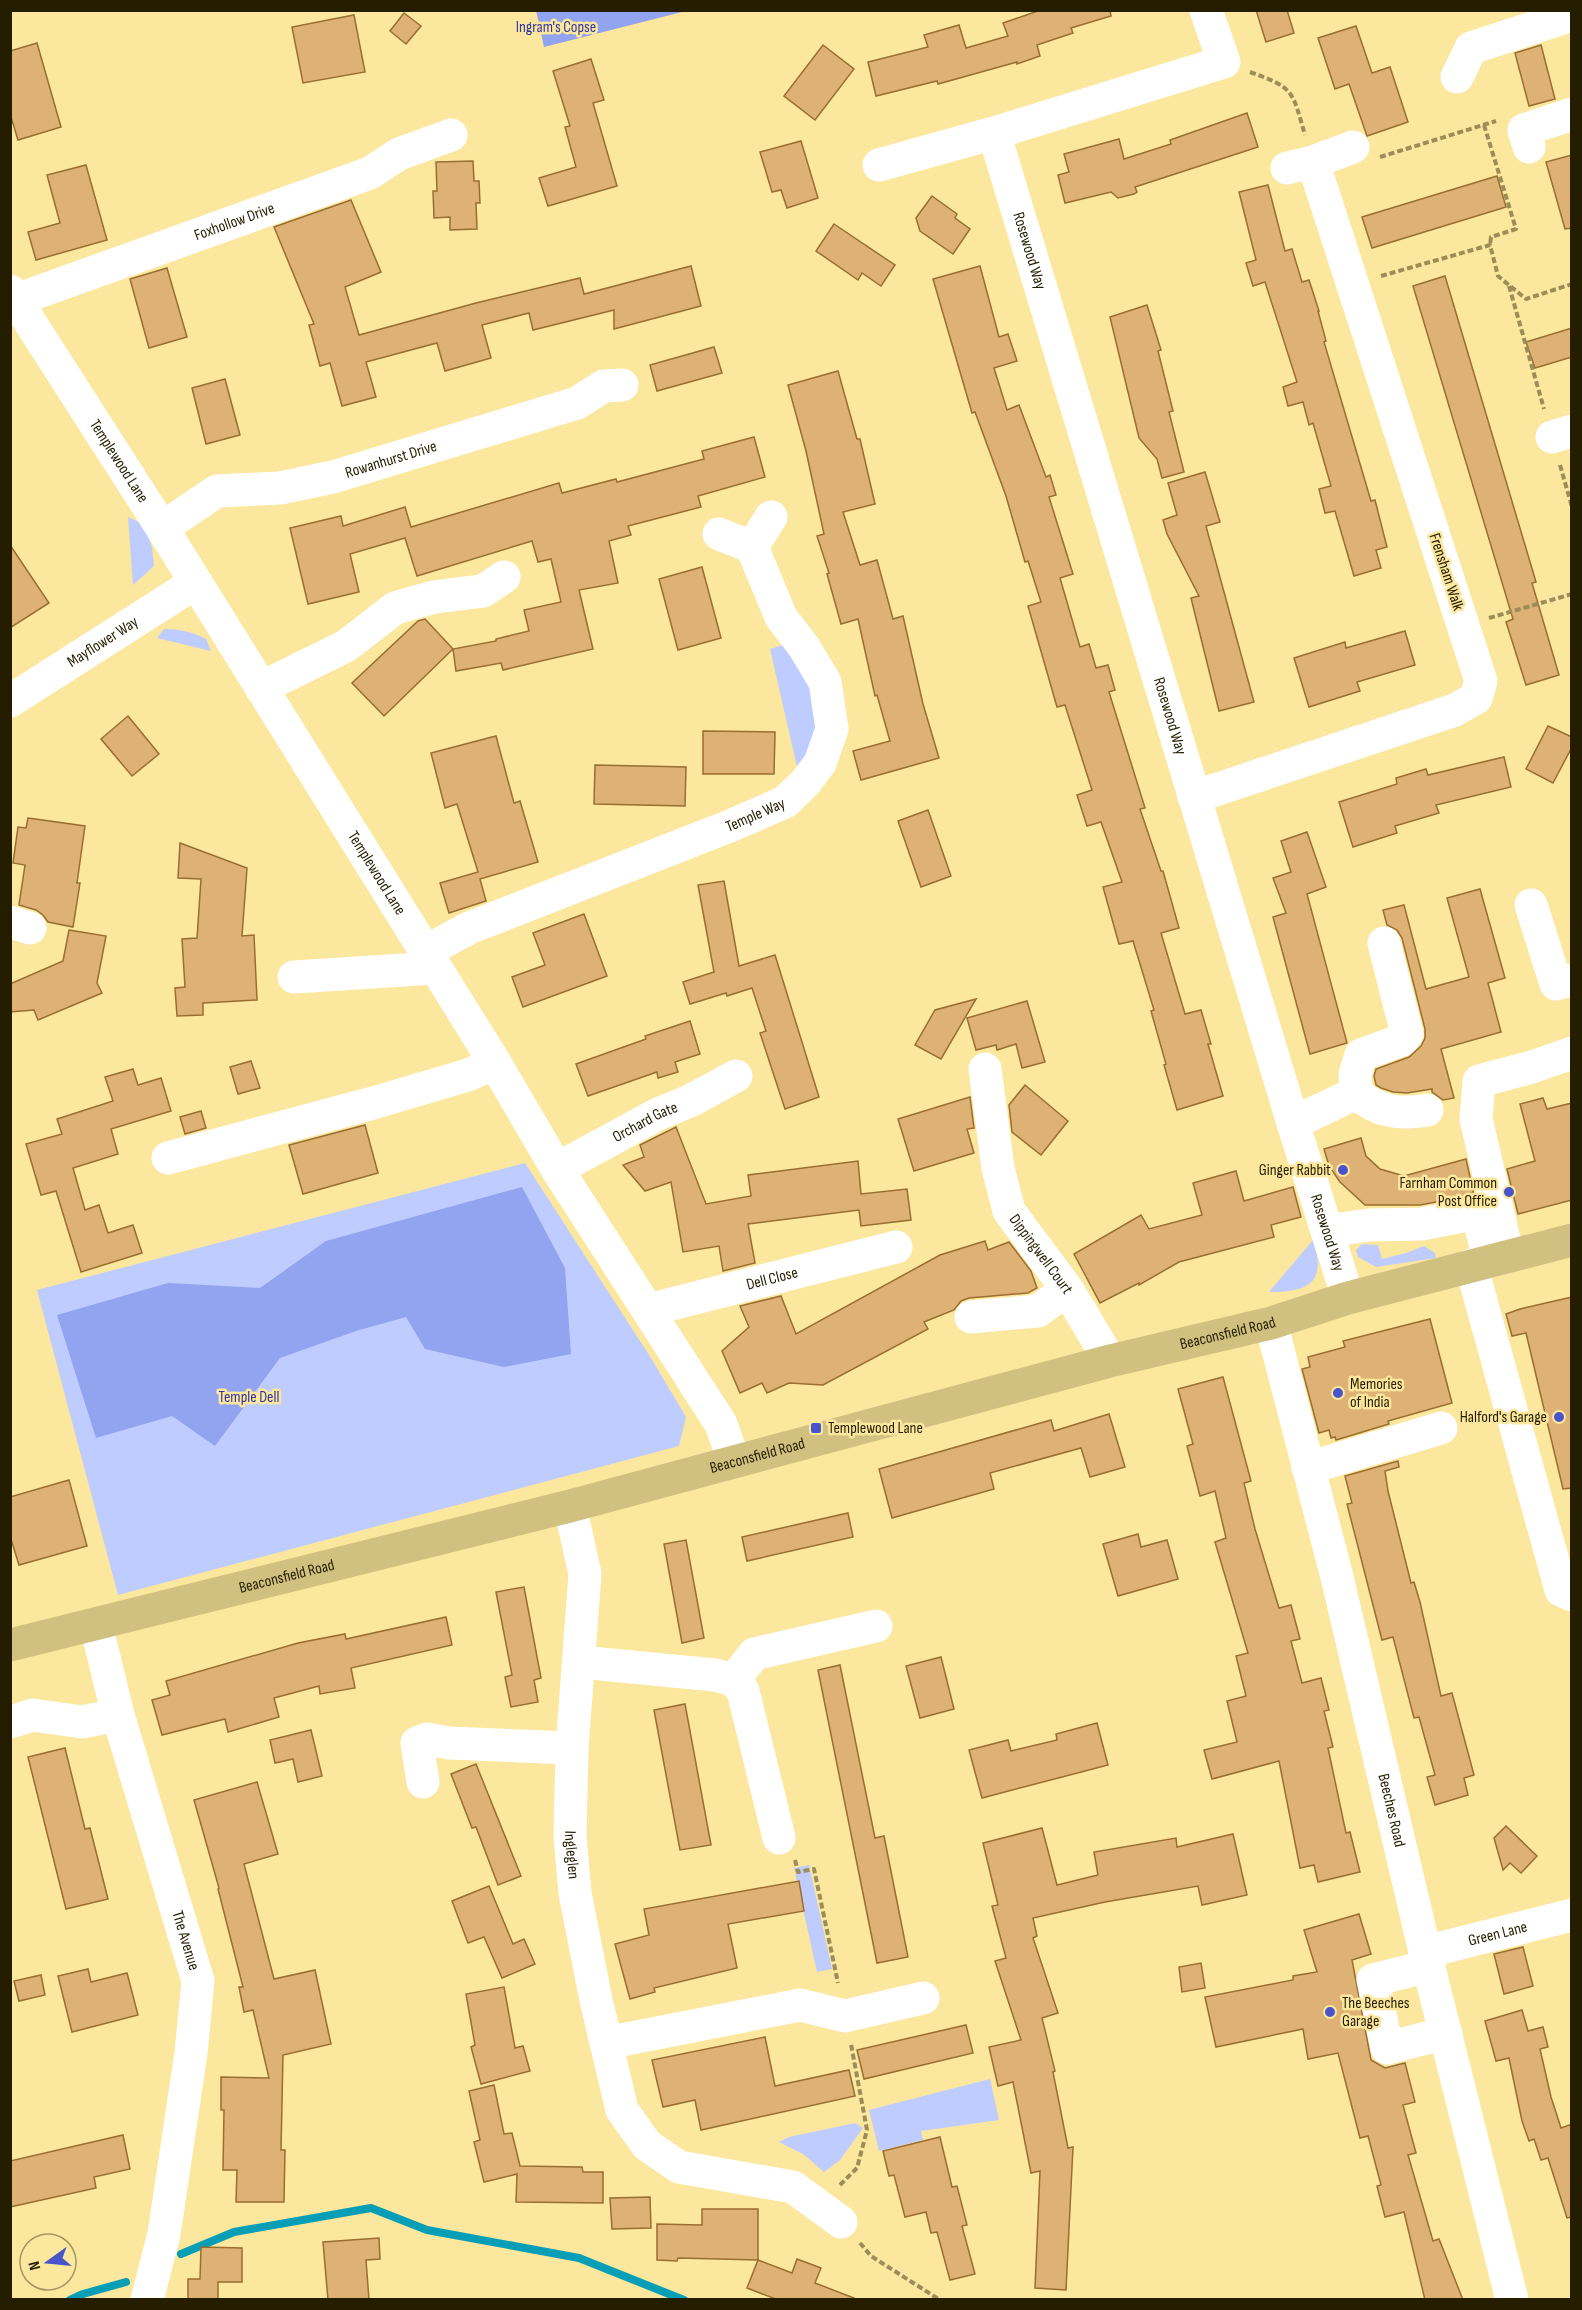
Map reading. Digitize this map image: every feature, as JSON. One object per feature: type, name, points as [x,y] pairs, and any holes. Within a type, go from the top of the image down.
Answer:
[{"type":"main road","name":"Beaconsfield Road","points":[[10,1645],[570,1506],[1110,1361],[1271,1323],[1348,1298],[1572,1240]]},
{"type":"street","points":[[879,165],[993,133],[1153,96],[1187,73],[1224,62],[1206,10]]},
{"type":"street","points":[[1457,77],[1471,48],[1572,15]]},
{"type":"street","points":[[1528,147],[1524,130],[1572,114]]},
{"type":"street","name":"Rosewood Way","points":[[993,133],[1348,1298]]},
{"type":"street","name":"Foxhollow Drive","points":[[13,295],[370,173],[399,154],[451,135]]},
{"type":"street","points":[[1300,165],[1353,147]]},
{"type":"street","name":"Frensham Walk","points":[[1194,797],[1455,710],[1476,698],[1481,681],[1368,365],[1353,284],[1300,165]]},
{"type":"street","name":"Templewood Lane","points":[[13,295],[162,528],[495,1064],[557,1169],[721,1425],[734,1461]]},
{"type":"street","name":"Rowanhurst Drive","points":[[162,528],[217,491],[280,488],[333,477],[577,403],[604,386],[622,385]]},
{"type":"street","points":[[719,534],[752,547],[771,517]]},
{"type":"street","name":"Temple Way","points":[[430,960],[469,928],[786,802],[805,783],[820,763],[832,729],[825,682],[804,647],[781,617],[752,547]]},
{"type":"street","points":[[261,688],[346,646],[395,608],[434,597],[483,591],[504,577]]},
{"type":"street","name":"Mayflower Way","points":[[10,701],[195,584]]},
{"type":"street","points":[[1531,906],[1564,982]]},
{"type":"street","points":[[1384,943],[1407,1034],[1402,1040],[1361,1055],[1355,1074],[1356,1093],[1371,1106],[1379,1108],[1409,1113],[1427,1110]]},
{"type":"street","points":[[294,977],[430,960]]},
{"type":"street","points":[[1490,1261],[1476,1119],[1479,1081],[1533,1067],[1572,1053]]},
{"type":"street","points":[[168,1158],[394,1097],[468,1075],[495,1064]]},
{"type":"street","name":"Dippingwell Court","points":[[985,1069],[998,1168],[1008,1211],[1066,1289],[1110,1361]]},
{"type":"street","name":"Orchard Gate","points":[[557,1169],[657,1114],[690,1101],[736,1076]]},
{"type":"street","points":[[1293,1123],[1356,1093]]},
{"type":"street","points":[[1327,1231],[1368,1225],[1422,1224],[1477,1213],[1490,1261],[1561,1590],[1572,1595]]},
{"type":"street","name":"Dell Close","points":[[648,1310],[896,1247]]},
{"type":"street","points":[[971,1317],[1038,1311],[1066,1289]]},
{"type":"street","name":"Beeches Road","points":[[1271,1323],[1512,2300]]},
{"type":"street","points":[[1308,1468],[1441,1428]]},
{"type":"street","name":"Ingleglen","points":[[570,1506],[585,1574],[572,1748],[570,1836],[575,1893],[622,2110],[647,2145],[679,2167],[793,2187],[841,2222]]},
{"type":"street","name":"The Avenue","points":[[96,1625],[118,1714],[198,1981],[191,2053],[164,2234],[147,2300]]},
{"type":"street","points":[[734,1680],[754,1654],[876,1626]]},
{"type":"street","points":[[580,1662],[715,1674],[734,1680],[743,1691],[779,1838]]},
{"type":"street","points":[[10,1722],[33,1715],[82,1722],[118,1714]]},
{"type":"street","points":[[423,1782],[417,1743],[427,1739],[449,1743],[572,1748]]},
{"type":"street","name":"Green Lane","points":[[1446,2033],[1387,2048],[1373,1980],[1427,1959],[1572,1915]]},
{"type":"street","points":[[606,2043],[800,2005],[845,2016],[923,1998]]},
{"type":"path","points":[[1224,62],[1278,82],[1293,95],[1300,165]]},
{"type":"path","points":[[1353,147],[1361,162],[1506,118]]},
{"type":"path","points":[[1484,125],[1516,229],[1491,237],[1490,245],[1498,276],[1526,299],[1572,284]]},
{"type":"path","points":[[1353,284],[1490,245]]},
{"type":"path","points":[[1509,285],[1562,434],[1572,507]]},
{"type":"path","points":[[1463,626],[1572,594]]},
{"type":"path","points":[[841,2222],[871,2256],[940,2300]]},
{"type":"green space","name":"Ingram's Copse","points":[[536,10],[686,10],[686,11],[544,47]]},
{"type":"green space","points":[[128,517],[143,524],[152,547],[154,566],[133,585]]},
{"type":"green space","points":[[164,629],[181,630],[206,639],[211,651],[157,638]]},
{"type":"green space","points":[[783,645],[806,680],[818,708],[816,731],[798,771],[770,649]]},
{"type":"green space","name":"Temple Dell","points":[[525,1163],[651,1358],[686,1417],[679,1446],[118,1595],[37,1290]]},
{"type":"green space","points":[[522,1187],[565,1268],[571,1354],[504,1367],[425,1349],[406,1317],[356,1331],[280,1358],[215,1446],[172,1416],[96,1438],[57,1315],[168,1283],[260,1288],[326,1241]]},
{"type":"green space","points":[[1313,1240],[1318,1266],[1311,1282],[1295,1290],[1269,1292]]},
{"type":"green space","points":[[1362,1244],[1378,1245],[1382,1259],[1424,1246],[1435,1253],[1436,1258],[1376,1267],[1358,1257],[1356,1250]]},
{"type":"green space","points":[[809,1865],[832,1969],[817,1972],[794,1868]]},
{"type":"green space","points":[[990,2079],[999,2120],[921,2131],[923,2140],[879,2151],[869,2110]]},
{"type":"green space","points":[[855,2123],[863,2128],[840,2160],[824,2172],[803,2154],[779,2142],[789,2137]]},
{"type":"building","points":[[1041,10],[1110,10],[1111,16],[1071,28],[1073,33],[1037,45],[1040,56],[1017,64],[1017,62],[938,84],[937,81],[876,96],[868,62],[928,47],[924,35],[959,25],[966,48],[1008,36],[1003,23]]},
{"type":"building","points":[[1256,10],[1287,10],[1294,33],[1266,42]]},
{"type":"building","points":[[404,13],[421,26],[406,44],[390,31]]},
{"type":"building","points":[[354,15],[365,72],[303,83],[292,27]]},
{"type":"building","points":[[1356,26],[1372,73],[1390,67],[1408,122],[1367,136],[1349,84],[1335,89],[1318,38]]},
{"type":"building","points":[[37,43],[61,127],[18,140],[10,114],[10,51]]},
{"type":"building","points":[[823,45],[854,69],[815,120],[784,96]]},
{"type":"building","points":[[1541,45],[1555,99],[1529,106],[1515,53]]},
{"type":"building","points":[[591,59],[604,100],[593,103],[617,186],[548,206],[539,178],[576,167],[565,127],[570,126],[553,71]]},
{"type":"building","points":[[1247,113],[1258,147],[1135,187],[1137,192],[1134,194],[1118,198],[1111,192],[1065,203],[1058,175],[1069,172],[1064,154],[1119,139],[1124,159],[1171,144],[1170,140]]},
{"type":"building","points":[[801,141],[818,198],[787,208],[781,190],[772,192],[760,152]]},
{"type":"building","points":[[1572,155],[1572,228],[1565,229],[1546,162]]},
{"type":"building","points":[[473,161],[474,181],[479,181],[480,203],[476,203],[477,229],[450,230],[450,217],[434,218],[433,191],[437,191],[436,162]]},
{"type":"building","points":[[86,165],[107,240],[36,260],[28,232],[60,223],[47,175]]},
{"type":"building","points":[[1497,176],[1506,207],[1372,248],[1362,217]]},
{"type":"building","points":[[1268,185],[1285,251],[1292,249],[1302,282],[1309,280],[1319,311],[1326,341],[1324,342],[1371,501],[1375,500],[1387,547],[1376,550],[1381,568],[1354,576],[1335,511],[1325,513],[1319,489],[1331,486],[1313,423],[1309,425],[1303,402],[1288,406],[1283,387],[1297,382],[1265,282],[1253,286],[1246,263],[1256,260],[1239,192]]},
{"type":"building","points":[[932,196],[957,214],[955,218],[970,229],[953,254],[920,231],[916,218]]},
{"type":"building","points":[[351,200],[381,272],[345,287],[359,335],[580,278],[584,294],[691,266],[701,306],[614,329],[614,310],[533,330],[529,313],[482,325],[491,358],[445,371],[437,343],[366,362],[376,397],[342,406],[330,363],[320,366],[309,325],[314,324],[274,227]]},
{"type":"building","points":[[834,224],[895,265],[881,286],[862,273],[858,280],[816,251]]},
{"type":"building","points":[[980,266],[999,337],[1008,334],[1017,361],[994,368],[1007,410],[1019,405],[1046,477],[1050,475],[1056,495],[1049,497],[1073,574],[1060,578],[1080,647],[1089,644],[1096,668],[1108,665],[1115,690],[1109,692],[1145,808],[1140,809],[1161,871],[1163,871],[1179,928],[1161,933],[1185,1014],[1201,1010],[1211,1044],[1208,1044],[1223,1096],[1177,1110],[1151,1011],[1154,1010],[1133,941],[1119,944],[1103,887],[1122,882],[1101,822],[1087,826],[1077,795],[1092,790],[1065,705],[1057,707],[1028,606],[1041,602],[1028,561],[1025,562],[1006,496],[975,412],[972,413],[933,279]]},
{"type":"building","points":[[167,268],[187,337],[149,348],[130,279]]},
{"type":"building","points":[[1445,276],[1536,582],[1532,583],[1559,675],[1526,685],[1506,622],[1513,619],[1413,286]]},
{"type":"building","points":[[1147,305],[1161,350],[1158,351],[1173,411],[1169,412],[1184,472],[1162,478],[1157,459],[1139,438],[1110,317]]},
{"type":"building","points":[[1572,328],[1572,357],[1535,368],[1526,342]]},
{"type":"building","points":[[714,347],[722,373],[657,391],[650,365]]},
{"type":"building","points":[[838,371],[857,439],[860,439],[875,504],[843,512],[860,565],[877,560],[893,619],[903,616],[923,704],[939,758],[861,780],[853,751],[890,741],[877,695],[875,696],[858,619],[841,624],[827,574],[829,573],[817,536],[824,534],[806,451],[788,385]]},
{"type":"building","points":[[225,379],[240,435],[206,444],[192,388]]},
{"type":"building","points":[[754,437],[765,477],[698,496],[701,507],[628,526],[631,535],[609,541],[618,583],[579,590],[593,649],[503,670],[501,663],[456,671],[453,649],[496,641],[496,639],[529,631],[524,610],[561,602],[551,559],[538,562],[532,541],[417,576],[405,538],[350,554],[359,592],[308,604],[290,528],[341,516],[343,526],[405,507],[411,527],[559,483],[562,493],[616,479],[617,482],[704,459],[702,451]]},
{"type":"building","points":[[1205,472],[1220,522],[1206,526],[1254,702],[1219,711],[1191,598],[1199,596],[1167,534],[1163,520],[1177,515],[1168,483]]},
{"type":"building","points":[[10,545],[49,603],[10,628]]},
{"type":"building","points":[[702,567],[721,638],[678,650],[659,579]]},
{"type":"building","points":[[425,619],[453,649],[384,716],[352,683],[418,621]]},
{"type":"building","points":[[1405,631],[1415,665],[1357,682],[1360,691],[1309,707],[1294,658],[1345,642],[1346,648]]},
{"type":"building","points":[[128,716],[159,754],[132,776],[101,739]]},
{"type":"building","points":[[1548,726],[1572,737],[1572,747],[1553,783],[1526,769]]},
{"type":"building","points":[[703,731],[775,732],[774,774],[703,774]]},
{"type":"building","points":[[496,736],[514,803],[520,801],[538,862],[480,879],[486,901],[449,913],[440,883],[478,872],[457,804],[445,808],[431,753]]},
{"type":"building","points":[[1504,757],[1511,787],[1436,805],[1439,813],[1395,826],[1397,833],[1353,847],[1339,802],[1397,784],[1396,778],[1426,769],[1428,775]]},
{"type":"building","points":[[595,765],[686,767],[685,806],[594,804]]},
{"type":"building","points":[[928,810],[951,876],[921,887],[898,821]]},
{"type":"building","points":[[28,818],[85,826],[73,927],[48,922],[36,910],[19,905],[25,865],[13,863],[18,827],[26,828]]},
{"type":"building","points":[[1307,832],[1326,887],[1307,894],[1347,1043],[1310,1054],[1273,917],[1286,913],[1273,878],[1291,872],[1281,841]]},
{"type":"building","points":[[180,843],[247,868],[242,936],[254,935],[257,1000],[203,1003],[203,1015],[177,1016],[175,988],[185,987],[182,939],[197,938],[201,879],[178,878]]},
{"type":"building","points":[[724,881],[739,966],[775,955],[819,1097],[785,1109],[760,1033],[766,1031],[752,988],[690,1004],[683,982],[714,972],[698,885]]},
{"type":"building","points":[[1480,889],[1505,978],[1488,983],[1501,1032],[1441,1049],[1454,1098],[1443,1100],[1432,1092],[1432,1089],[1407,1093],[1381,1088],[1376,1085],[1374,1076],[1376,1069],[1409,1057],[1421,1046],[1425,1038],[1425,1029],[1402,938],[1397,930],[1387,925],[1383,910],[1404,905],[1426,989],[1469,977],[1447,898]]},
{"type":"building","points":[[584,914],[607,976],[523,1007],[512,977],[545,965],[533,933]]},
{"type":"building","points":[[69,930],[106,936],[97,983],[102,993],[38,1020],[34,1010],[10,1012],[10,984],[63,961]]},
{"type":"building","points":[[976,999],[941,1059],[915,1045],[935,1010]]},
{"type":"building","points":[[1027,1001],[1045,1062],[1022,1068],[1016,1044],[997,1050],[996,1045],[976,1050],[967,1018]]},
{"type":"building","points":[[690,1021],[700,1054],[675,1062],[678,1072],[658,1078],[657,1072],[588,1096],[576,1064],[646,1039],[645,1036]]},
{"type":"building","points":[[251,1061],[260,1088],[238,1094],[230,1067]]},
{"type":"building","points":[[133,1069],[138,1085],[161,1078],[171,1111],[111,1129],[118,1154],[73,1168],[85,1210],[99,1205],[108,1233],[133,1225],[142,1253],[81,1272],[56,1191],[41,1195],[26,1144],[62,1134],[57,1119],[113,1101],[105,1077]]},
{"type":"building","points":[[1025,1085],[1068,1121],[1041,1155],[1012,1132],[1009,1105]]},
{"type":"building","points":[[970,1097],[974,1128],[967,1129],[974,1153],[914,1171],[898,1119]]},
{"type":"building","points":[[1543,1098],[1547,1109],[1572,1103],[1572,1200],[1518,1214],[1507,1169],[1535,1161],[1520,1104]]},
{"type":"building","points":[[201,1111],[206,1128],[185,1134],[180,1117]]},
{"type":"building","points":[[365,1125],[378,1173],[303,1194],[289,1145]]},
{"type":"building","points":[[676,1127],[706,1204],[751,1196],[748,1175],[858,1161],[861,1194],[907,1189],[911,1220],[861,1226],[859,1210],[748,1224],[755,1263],[723,1271],[719,1246],[683,1252],[671,1182],[645,1191],[623,1165],[644,1157],[640,1145]]},
{"type":"building","points":[[1361,1138],[1366,1156],[1380,1169],[1404,1176],[1466,1159],[1474,1195],[1420,1205],[1365,1205],[1340,1182],[1329,1166],[1324,1149]]},
{"type":"building","points":[[1236,1171],[1244,1201],[1293,1187],[1301,1217],[1271,1225],[1274,1237],[1179,1262],[1139,1285],[1139,1283],[1100,1303],[1074,1254],[1141,1215],[1149,1229],[1202,1215],[1193,1183]]},
{"type":"building","points":[[985,1241],[988,1250],[1009,1242],[1031,1271],[1037,1288],[1028,1293],[969,1298],[961,1301],[954,1310],[924,1322],[928,1329],[823,1385],[789,1383],[767,1393],[762,1383],[740,1393],[722,1351],[749,1327],[740,1306],[781,1296],[796,1334],[940,1255]]},
{"type":"building","name":"Halford's Garage","points":[[1572,1297],[1572,1488],[1563,1489],[1526,1333],[1512,1336],[1506,1314]]},
{"type":"building","points":[[1430,1319],[1452,1403],[1388,1421],[1389,1424],[1336,1440],[1335,1437],[1331,1438],[1329,1430],[1319,1433],[1302,1369],[1310,1367],[1308,1357],[1345,1347],[1343,1341]]},
{"type":"building","points":[[1223,1377],[1251,1481],[1244,1483],[1255,1529],[1279,1608],[1291,1605],[1300,1639],[1291,1641],[1302,1683],[1321,1678],[1329,1710],[1324,1711],[1333,1747],[1328,1748],[1346,1833],[1350,1832],[1360,1872],[1318,1882],[1314,1865],[1300,1868],[1279,1761],[1212,1779],[1204,1750],[1237,1742],[1227,1701],[1246,1696],[1236,1656],[1248,1653],[1215,1542],[1226,1538],[1215,1491],[1200,1496],[1187,1446],[1193,1444],[1178,1389]]},
{"type":"building","points":[[1109,1414],[1125,1467],[1090,1477],[1081,1448],[990,1473],[994,1489],[892,1518],[879,1469],[1051,1420],[1054,1431]]},
{"type":"building","points":[[1398,1461],[1399,1467],[1385,1471],[1388,1491],[1411,1583],[1414,1582],[1420,1602],[1441,1696],[1452,1693],[1474,1775],[1464,1778],[1468,1795],[1435,1805],[1427,1777],[1435,1775],[1419,1717],[1414,1718],[1393,1637],[1382,1640],[1347,1504],[1352,1503],[1345,1476]]},
{"type":"building","points":[[69,1480],[87,1546],[19,1565],[10,1536],[10,1497]]},
{"type":"building","points":[[848,1513],[853,1537],[747,1561],[742,1537]]},
{"type":"building","points":[[1138,1534],[1141,1547],[1167,1540],[1178,1579],[1118,1596],[1103,1544]]},
{"type":"building","points":[[686,1540],[704,1638],[682,1643],[664,1544]]},
{"type":"building","points":[[524,1587],[541,1678],[534,1680],[538,1702],[511,1707],[505,1677],[512,1675],[496,1592]]},
{"type":"building","points":[[446,1617],[452,1645],[351,1668],[355,1688],[320,1694],[319,1686],[274,1698],[279,1717],[228,1732],[225,1719],[162,1735],[152,1700],[170,1695],[166,1681],[298,1643],[345,1634],[346,1639]]},
{"type":"building","points":[[941,1657],[954,1709],[920,1718],[906,1666]]},
{"type":"building","points":[[840,1665],[875,1838],[884,1836],[908,1957],[877,1963],[818,1670]]},
{"type":"building","points":[[685,1704],[711,1845],[680,1850],[654,1710]]},
{"type":"building","points":[[1097,1723],[1108,1765],[982,1798],[969,1750],[1008,1740],[1011,1751],[1057,1740],[1056,1734]]},
{"type":"building","points":[[311,1730],[322,1776],[298,1782],[293,1759],[275,1763],[270,1740]]},
{"type":"building","points":[[65,1748],[85,1829],[90,1828],[108,1899],[66,1909],[28,1757]]},
{"type":"building","points":[[476,1764],[521,1876],[498,1885],[476,1827],[472,1828],[451,1774]]},
{"type":"building","points":[[257,1782],[278,1854],[244,1864],[274,1979],[315,1970],[331,2044],[283,2055],[281,2150],[285,2150],[284,2202],[236,2202],[237,2170],[223,2170],[224,2110],[221,2110],[221,2077],[269,2078],[253,2010],[244,2012],[239,1987],[243,1987],[219,1888],[194,1800]]},
{"type":"building","points":[[1506,1826],[1537,1856],[1521,1873],[1510,1863],[1503,1870],[1494,1838]]},
{"type":"building","points":[[1042,1828],[1057,1885],[1098,1875],[1094,1852],[1176,1838],[1177,1847],[1233,1834],[1247,1895],[1202,1905],[1198,1886],[1105,1902],[1033,1918],[1037,1936],[1033,1938],[1058,2013],[1042,2018],[1055,2071],[1053,2072],[1068,2148],[1073,2147],[1066,2290],[1035,2288],[1040,2171],[1031,2173],[1013,2082],[998,2086],[989,2047],[1021,2040],[995,1961],[1006,1958],[992,1906],[998,1905],[983,1843]]},
{"type":"building","points":[[799,1881],[804,1911],[728,1924],[737,1968],[654,1988],[655,1992],[630,1999],[615,1944],[649,1935],[644,1909]]},
{"type":"building","points":[[489,1886],[513,1944],[524,1939],[535,1964],[502,1978],[484,1937],[468,1943],[452,1901]]},
{"type":"building","points":[[1359,1914],[1371,1954],[1352,1960],[1371,2060],[1385,2068],[1405,2063],[1415,2102],[1403,2105],[1416,2153],[1408,2155],[1433,2241],[1439,2239],[1463,2300],[1425,2300],[1404,2212],[1385,2217],[1377,2186],[1381,2185],[1368,2136],[1360,2138],[1338,2053],[1308,2059],[1303,2029],[1216,2047],[1205,1997],[1293,1980],[1293,1976],[1317,1972],[1304,1930]]},
{"type":"building","points":[[1523,1947],[1533,1986],[1504,1994],[1494,1954]]},
{"type":"building","points":[[1201,1963],[1205,1988],[1182,1992],[1179,1967]]},
{"type":"building","points":[[88,1969],[91,1982],[127,1973],[138,2015],[72,2032],[58,1976]]},
{"type":"building","points":[[41,1975],[45,1995],[19,2001],[14,1981]]},
{"type":"building","points":[[504,1987],[515,2048],[523,2046],[530,2071],[481,2084],[471,2047],[475,2045],[466,1994]]},
{"type":"building","points":[[1522,2010],[1528,2031],[1543,2027],[1548,2047],[1540,2049],[1551,2097],[1561,2128],[1572,2124],[1572,2217],[1567,2218],[1548,2158],[1541,2160],[1534,2139],[1529,2141],[1522,2121],[1509,2058],[1496,2061],[1485,2021]]},
{"type":"building","points":[[966,2025],[973,2053],[864,2079],[857,2050]]},
{"type":"building","points":[[765,2037],[775,2086],[849,2070],[855,2096],[701,2130],[695,2100],[663,2107],[652,2060]]},
{"type":"building","points":[[494,2085],[504,2134],[512,2133],[520,2166],[582,2167],[583,2172],[603,2172],[603,2203],[516,2202],[517,2174],[484,2182],[474,2142],[480,2140],[469,2091]]},
{"type":"building","points":[[123,2135],[130,2169],[94,2177],[96,2188],[10,2207],[10,2161]]},
{"type":"building","points":[[940,2137],[952,2187],[957,2186],[967,2225],[962,2226],[975,2274],[950,2280],[937,2232],[931,2233],[926,2212],[905,2217],[894,2175],[889,2176],[883,2151]]},
{"type":"building","points":[[650,2197],[651,2228],[612,2229],[610,2198]]},
{"type":"building","points":[[702,2209],[758,2209],[758,2260],[678,2258],[677,2261],[657,2260],[657,2224],[702,2225]]},
{"type":"building","points":[[379,2238],[380,2259],[366,2260],[369,2300],[328,2300],[323,2242]]},
{"type":"building","points":[[201,2247],[242,2248],[242,2282],[218,2282],[218,2300],[188,2300],[188,2279],[200,2279]]},
{"type":"building","points":[[797,2259],[821,2268],[815,2283],[854,2298],[854,2300],[778,2300],[747,2288],[758,2260],[792,2273]]},
{"type":"waterway","points":[[181,2254],[234,2232],[371,2208],[427,2230],[579,2258],[684,2300]]},
{"type":"waterway","points":[[70,2300],[126,2282]]},
{"type":"place","name":"Ginger Rabbit","points":[[1343,1170]]},
{"type":"place","name":"Farnham Common Post Office","points":[[1509,1192]]},
{"type":"place","name":"Memories of India","points":[[1338,1393]]},
{"type":"place","name":"Halford's Garage","points":[[1559,1417]]},
{"type":"place","name":"Templewood Lane","points":[[816,1428]]},
{"type":"place","name":"The Beeches Garage","points":[[1330,2012]]}]
